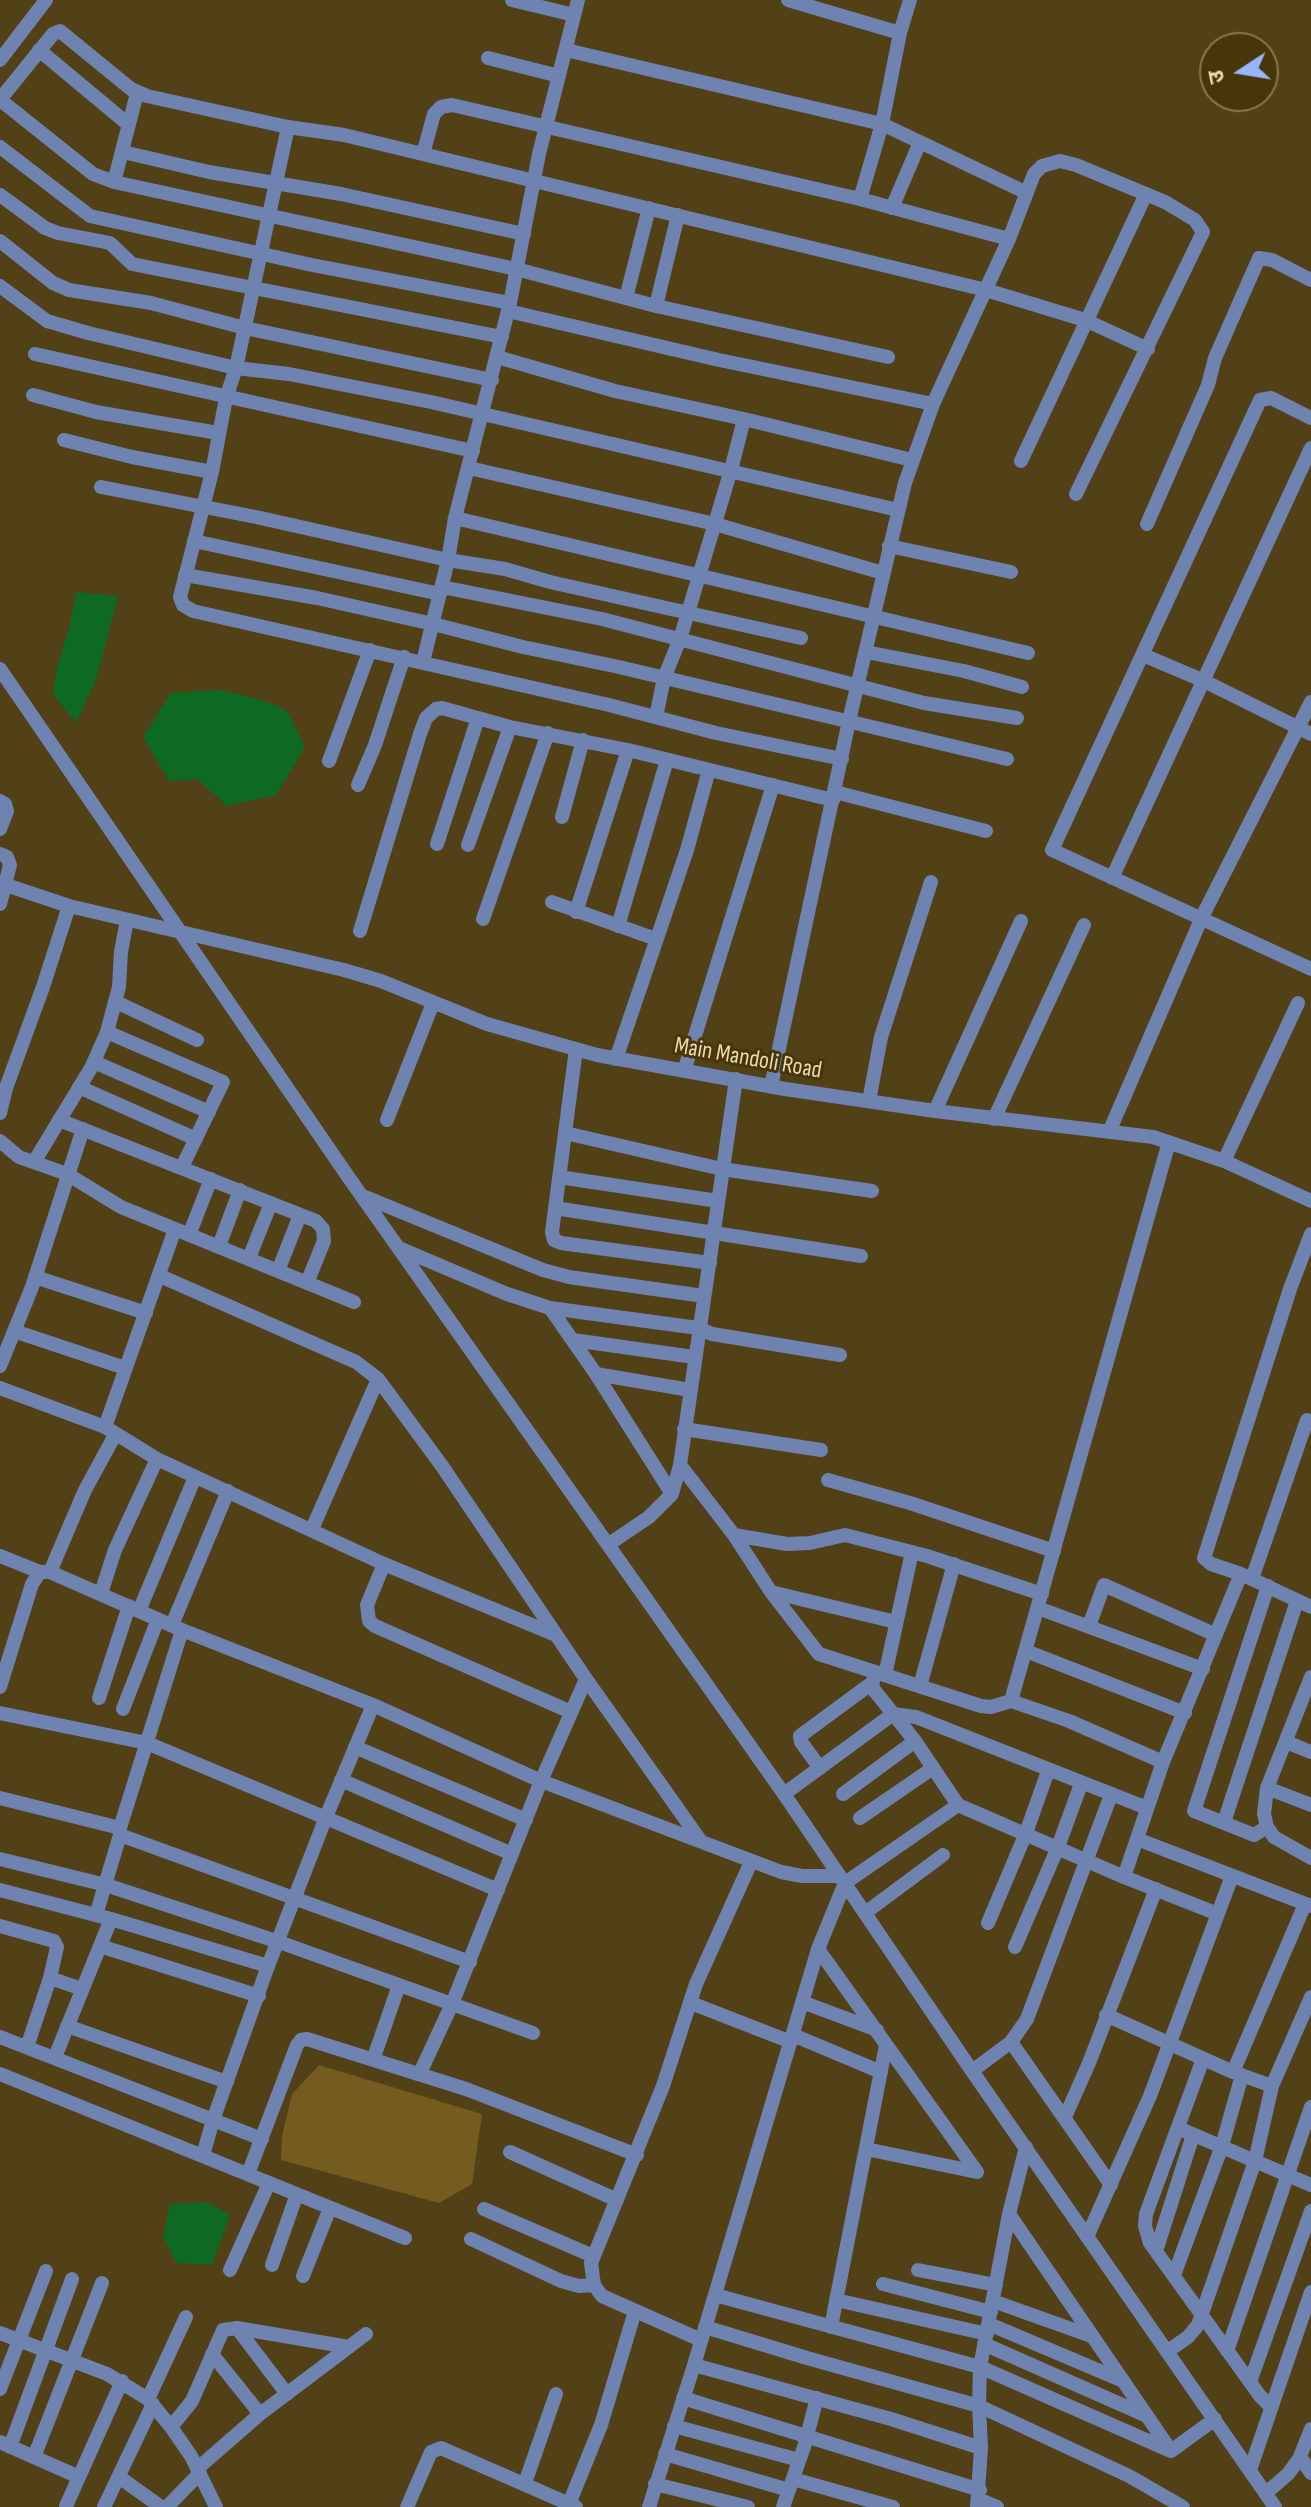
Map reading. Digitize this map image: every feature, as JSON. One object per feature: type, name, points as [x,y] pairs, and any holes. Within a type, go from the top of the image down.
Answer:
[{"type":"street","points":[[0,60],[46,0]]},
{"type":"street","points":[[512,0],[574,15]]},
{"type":"street","points":[[423,662],[455,518],[492,380],[546,126],[578,0]]},
{"type":"street","points":[[788,0],[900,33]]},
{"type":"street","points":[[860,199],[882,124],[900,33],[910,0]]},
{"type":"street","points":[[888,357],[656,306],[516,269],[114,182],[93,174],[3,101],[5,92],[56,31],[65,33],[137,93],[423,154],[986,290],[1085,320],[1148,349]]},
{"type":"street","points":[[39,50],[129,125]]},
{"type":"street","points":[[566,50],[882,124],[1027,193]]},
{"type":"street","points":[[488,58],[559,76]]},
{"type":"street","points":[[114,182],[137,93]]},
{"type":"street","points":[[423,154],[434,114],[446,105],[860,199],[1009,239]]},
{"type":"street","points":[[288,127],[267,215],[254,290],[180,602],[188,610],[404,657],[716,733],[842,759]]},
{"type":"street","points":[[892,208],[920,142]]},
{"type":"street","points":[[0,147],[90,216],[509,307],[719,360],[933,404]]},
{"type":"street","points":[[123,152],[209,172],[341,194],[524,234]]},
{"type":"street","points":[[771,1086],[849,721],[912,460],[933,404],[1038,169],[1060,161],[1165,202],[1195,220],[1203,232],[1076,494]]},
{"type":"street","points":[[1021,461],[1146,194]]},
{"type":"street","points":[[0,195],[45,228],[110,243],[132,264],[502,337]]},
{"type":"street","points":[[626,298],[649,208]]},
{"type":"street","points":[[656,306],[678,215]]},
{"type":"street","points":[[0,241],[58,287],[151,303],[245,328],[492,380]]},
{"type":"street","points":[[1147,524],[1259,258],[1272,260],[1311,280]]},
{"type":"street","points":[[0,286],[47,321],[236,368],[289,374],[483,414],[898,510]]},
{"type":"street","points":[[35,354],[473,451]]},
{"type":"street","points":[[497,357],[615,391],[912,460]]},
{"type":"street","points":[[33,395],[96,412],[218,433]]},
{"type":"street","points":[[1311,418],[1271,398],[1260,400],[1052,850],[1311,969]]},
{"type":"street","points":[[656,717],[664,678],[700,576],[744,419]]},
{"type":"street","points":[[64,440],[212,472]]},
{"type":"street","points":[[1112,878],[1311,448]]},
{"type":"street","points":[[469,468],[715,524],[883,573]]},
{"type":"street","points":[[101,487],[256,517],[448,560],[505,569],[550,582],[801,638]]},
{"type":"street","points":[[455,518],[1028,653]]},
{"type":"street","points":[[194,541],[441,591],[602,619],[924,703],[1017,718]]},
{"type":"street","points":[[889,546],[1011,572]]},
{"type":"street","points":[[185,575],[317,598],[1007,759]]},
{"type":"street","points":[[329,761],[370,650]]},
{"type":"street","points":[[866,652],[964,671],[1022,687]]},
{"type":"street","points":[[1143,655],[1202,680],[1305,731]]},
{"type":"street","points":[[358,785],[375,745],[404,657]]},
{"type":"street","points":[[0,669],[362,1196],[784,1794],[1275,2507]]},
{"type":"street","points":[[1109,1132],[1202,917],[1305,731],[1311,702]]},
{"type":"street","points":[[360,931],[426,718],[442,708],[510,727],[583,740],[986,831]]},
{"type":"street","points":[[437,844],[478,718]]},
{"type":"street","points":[[468,845],[510,727]]},
{"type":"street","points":[[483,919],[548,733]]},
{"type":"street","points":[[562,817],[583,740]]},
{"type":"street","points":[[576,912],[628,750]]},
{"type":"street","points":[[618,926],[667,760]]},
{"type":"street","points":[[616,1059],[687,850],[709,770]]},
{"type":"street","points":[[684,1071],[773,785]]},
{"type":"street","points":[[0,801],[7,811],[0,829]]},
{"type":"street","points":[[0,854],[10,861],[0,904]]},
{"type":"street","points":[[869,1101],[881,1037],[931,882]]},
{"type":"street","name":"Main Mandoli Road","points":[[3,884],[69,906],[344,970],[487,1024],[616,1059],[935,1111],[1136,1134],[1224,1161],[1311,1201]]},
{"type":"street","points":[[552,902],[656,939]]},
{"type":"street","points":[[0,1113],[69,906]]},
{"type":"street","points":[[34,1162],[94,1062],[107,1032],[116,1002],[127,920]]},
{"type":"street","points":[[935,1111],[1021,921]]},
{"type":"street","points":[[994,1119],[1084,925]]},
{"type":"street","points":[[116,1002],[197,1040]]},
{"type":"street","points":[[387,1120],[433,1003]]},
{"type":"street","points":[[1224,1161],[1298,1003]]},
{"type":"street","points":[[107,1032],[223,1082],[182,1167]]},
{"type":"street","points":[[576,1049],[552,1232],[556,1242],[710,1263]]},
{"type":"street","points":[[94,1062],[209,1112]]},
{"type":"street","points":[[609,1544],[649,1517],[672,1494],[680,1465],[736,1079]]},
{"type":"street","points":[[79,1087],[196,1139]]},
{"type":"street","points":[[59,1120],[320,1224],[324,1235],[307,1283]]},
{"type":"street","points":[[0,1366],[35,1277],[83,1129]]},
{"type":"street","points":[[565,1133],[722,1169],[872,1191]]},
{"type":"street","points":[[0,1141],[19,1157],[67,1174],[121,1207],[354,1302]]},
{"type":"street","points":[[1011,1701],[1169,1142]]},
{"type":"street","points":[[559,1177],[718,1201]]},
{"type":"street","points":[[0,1687],[28,1595],[45,1572],[110,1431],[125,1368],[160,1276],[211,1179]]},
{"type":"street","points":[[219,1246],[240,1190]]},
{"type":"street","points":[[362,1196],[543,1270],[569,1277],[704,1296]]},
{"type":"street","points":[[249,1258],[271,1203]]},
{"type":"street","points":[[555,1208],[861,1256]]},
{"type":"street","points":[[278,1271],[300,1215]]},
{"type":"street","points":[[1224,1822],[1304,1604],[1247,1576],[1211,1564],[1204,1558],[1205,1551],[1311,1234]]},
{"type":"street","points":[[401,1249],[507,1294],[550,1308],[698,1328],[712,1334],[840,1355]]},
{"type":"street","points":[[160,1276],[356,1362],[378,1379],[442,1466],[586,1679],[700,1840]]},
{"type":"street","points":[[35,1277],[146,1313]]},
{"type":"street","points":[[550,1308],[672,1494]]},
{"type":"street","points":[[14,1331],[125,1368]]},
{"type":"street","points":[[573,1340],[694,1357]]},
{"type":"street","points":[[596,1374],[690,1390]]},
{"type":"street","points":[[312,1529],[378,1379]]},
{"type":"street","points":[[0,1388],[110,1431],[157,1459],[384,1564],[557,1635]]},
{"type":"street","points":[[1124,1877],[1163,1762],[1216,1635],[1247,1576],[1307,1420]]},
{"type":"street","points":[[684,1429],[821,1450]]},
{"type":"street","points":[[101,1593],[115,1550],[157,1459]]},
{"type":"street","points":[[680,1465],[819,1654],[878,1677],[920,1686],[981,1706],[991,1707],[1011,1701],[1069,1721],[1163,1762]]},
{"type":"street","points":[[99,1698],[134,1608],[195,1477]]},
{"type":"street","points":[[828,1480],[910,1503],[1054,1551]]},
{"type":"street","points":[[96,1915],[147,1743],[177,1627],[228,1491]]},
{"type":"street","points":[[734,1535],[787,1544],[810,1543],[845,1535],[912,1552],[954,1564],[1089,1626],[1203,1669]]},
{"type":"street","points":[[912,1552],[896,1622],[874,1690],[915,1741],[958,1805],[1218,1914]]},
{"type":"street","points":[[0,1556],[101,1593],[177,1627],[373,1705],[541,1781],[781,1872],[842,1879],[958,1805]]},
{"type":"street","points":[[384,1564],[367,1605],[369,1621],[375,1626],[571,1712]]},
{"type":"street","points":[[920,1686],[954,1564]]},
{"type":"street","points":[[1089,1626],[1104,1585],[1216,1635]]},
{"type":"street","points":[[1267,1827],[1254,1835],[1194,1811],[1268,1586]]},
{"type":"street","points":[[771,1592],[896,1622]]},
{"type":"street","points":[[123,1709],[158,1619]]},
{"type":"street","points":[[1026,1651],[1185,1713]]},
{"type":"street","points":[[820,1768],[800,1736],[878,1677]]},
{"type":"street","points":[[1311,1677],[1308,1696],[1267,1788],[1264,1814],[1267,1827],[1283,1843],[1311,1858]]},
{"type":"street","points":[[420,2073],[470,1962],[541,1781],[586,1679]]},
{"type":"street","points":[[203,2155],[268,1966],[373,1705]]},
{"type":"street","points":[[0,1713],[147,1743],[498,1890]]},
{"type":"street","points":[[784,1794],[893,1714],[916,1717],[1147,1808]]},
{"type":"street","points":[[843,1794],[915,1741]]},
{"type":"street","points":[[1286,1742],[1311,1752]]},
{"type":"street","points":[[355,1747],[526,1820]]},
{"type":"street","points":[[860,1818],[933,1768]]},
{"type":"street","points":[[988,1923],[1048,1771]]},
{"type":"street","points":[[341,1780],[512,1854]]},
{"type":"street","points":[[1015,1947],[1081,1784]]},
{"type":"street","points":[[1267,1788],[1311,1805]]},
{"type":"street","points":[[972,2071],[1011,2042],[1027,2019],[1111,1795]]},
{"type":"street","points":[[0,1798],[120,1832],[470,1962]]},
{"type":"street","points":[[1137,1839],[1308,1905],[1238,2074],[1222,2146],[1174,2275]]},
{"type":"street","points":[[865,1913],[943,1855]]},
{"type":"street","points":[[0,1859],[106,1885],[279,1942],[533,2033]]},
{"type":"street","points":[[751,1862],[715,1940],[637,2155],[593,2256],[594,2285],[602,2296],[635,2311],[703,2333],[807,2358],[979,2406],[1129,2476],[1183,2507]]},
{"type":"street","points":[[1087,2237],[1150,2096],[1232,1876]]},
{"type":"street","points":[[649,2507],[842,1879]]},
{"type":"street","points":[[1065,2117],[1156,1889]]},
{"type":"street","points":[[0,1890],[268,1966]]},
{"type":"street","points":[[55,2057],[111,1919]]},
{"type":"street","points":[[0,1926],[56,1943],[58,1951],[27,2047]]},
{"type":"street","points":[[100,1946],[259,1996]]},
{"type":"street","points":[[818,1949],[977,2172],[866,2149]]},
{"type":"street","points":[[50,1978],[82,1989]]},
{"type":"street","points":[[373,2060],[399,1985]]},
{"type":"street","points":[[1168,2351],[1194,2331],[1201,2315],[1255,2161],[1272,2086],[1311,1997]]},
{"type":"street","points":[[802,2002],[877,2030]]},
{"type":"street","points":[[691,2003],[881,2072]]},
{"type":"street","points":[[1106,2015],[1272,2086]]},
{"type":"street","points":[[67,2026],[227,2082]]},
{"type":"street","points":[[0,2037],[262,2139]]},
{"type":"street","points":[[248,2174],[301,2040],[307,2039],[420,2073],[637,2155]]},
{"type":"street","points":[[1011,2042],[1111,2185]]},
{"type":"street","points":[[831,2327],[886,2045]]},
{"type":"street","points":[[1203,2059],[1146,2214],[1147,2237],[1227,2351],[1271,2407]]},
{"type":"street","points":[[0,2074],[405,2238]]},
{"type":"street","points":[[1227,2351],[1311,2107]]},
{"type":"street","points":[[1178,2128],[1311,2185]]},
{"type":"street","points":[[1156,2251],[1193,2135]]},
{"type":"street","points":[[979,2498],[980,2367],[1009,2214],[1026,2147]]},
{"type":"street","points":[[510,2152],[617,2200]]},
{"type":"street","points":[[230,2270],[269,2183]]},
{"type":"street","points":[[272,2265],[297,2194]]},
{"type":"street","points":[[303,2276],[330,2208]]},
{"type":"street","points":[[484,2209],[593,2256]]},
{"type":"street","points":[[1250,2382],[1311,2211]]},
{"type":"street","points":[[1009,2214],[1171,2451]]},
{"type":"street","points":[[471,2239],[561,2281],[579,2286],[594,2285]]},
{"type":"street","points":[[918,2270],[996,2285]]},
{"type":"street","points":[[2,2379],[46,2271]]},
{"type":"street","points":[[72,2279],[47,2351],[5,2444],[79,2477]]},
{"type":"street","points":[[34,2457],[102,2283]]},
{"type":"street","points":[[883,2284],[989,2323],[1122,2380]]},
{"type":"street","points":[[1250,2470],[1311,2292]]},
{"type":"street","points":[[715,2295],[980,2367],[1171,2451]]},
{"type":"street","points":[[836,2300],[1091,2336]]},
{"type":"street","points":[[407,2507],[423,2465],[436,2448],[450,2451],[572,2506],[601,2425],[635,2311]]},
{"type":"street","points":[[104,2507],[186,2317]]},
{"type":"street","points":[[989,2323],[1147,2415]]},
{"type":"street","points":[[171,2427],[192,2401],[223,2330],[237,2328],[349,2347]]},
{"type":"street","points":[[237,2328],[287,2394]]},
{"type":"street","points":[[0,2333],[122,2381],[151,2402],[199,2470],[216,2507]]},
{"type":"street","points":[[119,2477],[164,2507],[260,2414],[366,2334]]},
{"type":"street","points":[[212,2354],[260,2414]]},
{"type":"street","points":[[694,2365],[817,2398],[981,2448]]},
{"type":"street","points":[[66,2506],[122,2381]]},
{"type":"street","points":[[525,2483],[556,2394]]},
{"type":"street","points":[[683,2398],[806,2437],[997,2507]]},
{"type":"street","points":[[783,2507],[817,2398]]},
{"type":"street","points":[[1171,2451],[1215,2419]]},
{"type":"street","points":[[674,2426],[799,2460]]},
{"type":"street","points":[[1266,2493],[1288,2474],[1306,2464],[1311,2429]]},
{"type":"street","points":[[665,2454],[893,2507]]},
{"type":"street","points":[[655,2484],[748,2507]]},
{"type":"shaded area","points":[[76,592],[118,596],[96,680],[76,723],[53,694]]},
{"type":"shaded area","points":[[222,690],[281,707],[289,714],[305,747],[276,795],[227,806],[197,779],[169,781],[143,737],[171,693]]},
{"type":"shaded area","points":[[319,2065],[482,2114],[472,2184],[439,2203],[281,2160],[282,2136],[292,2094]]},
{"type":"shaded area","points":[[207,2202],[230,2215],[212,2265],[176,2263],[163,2236],[170,2204]]}]
